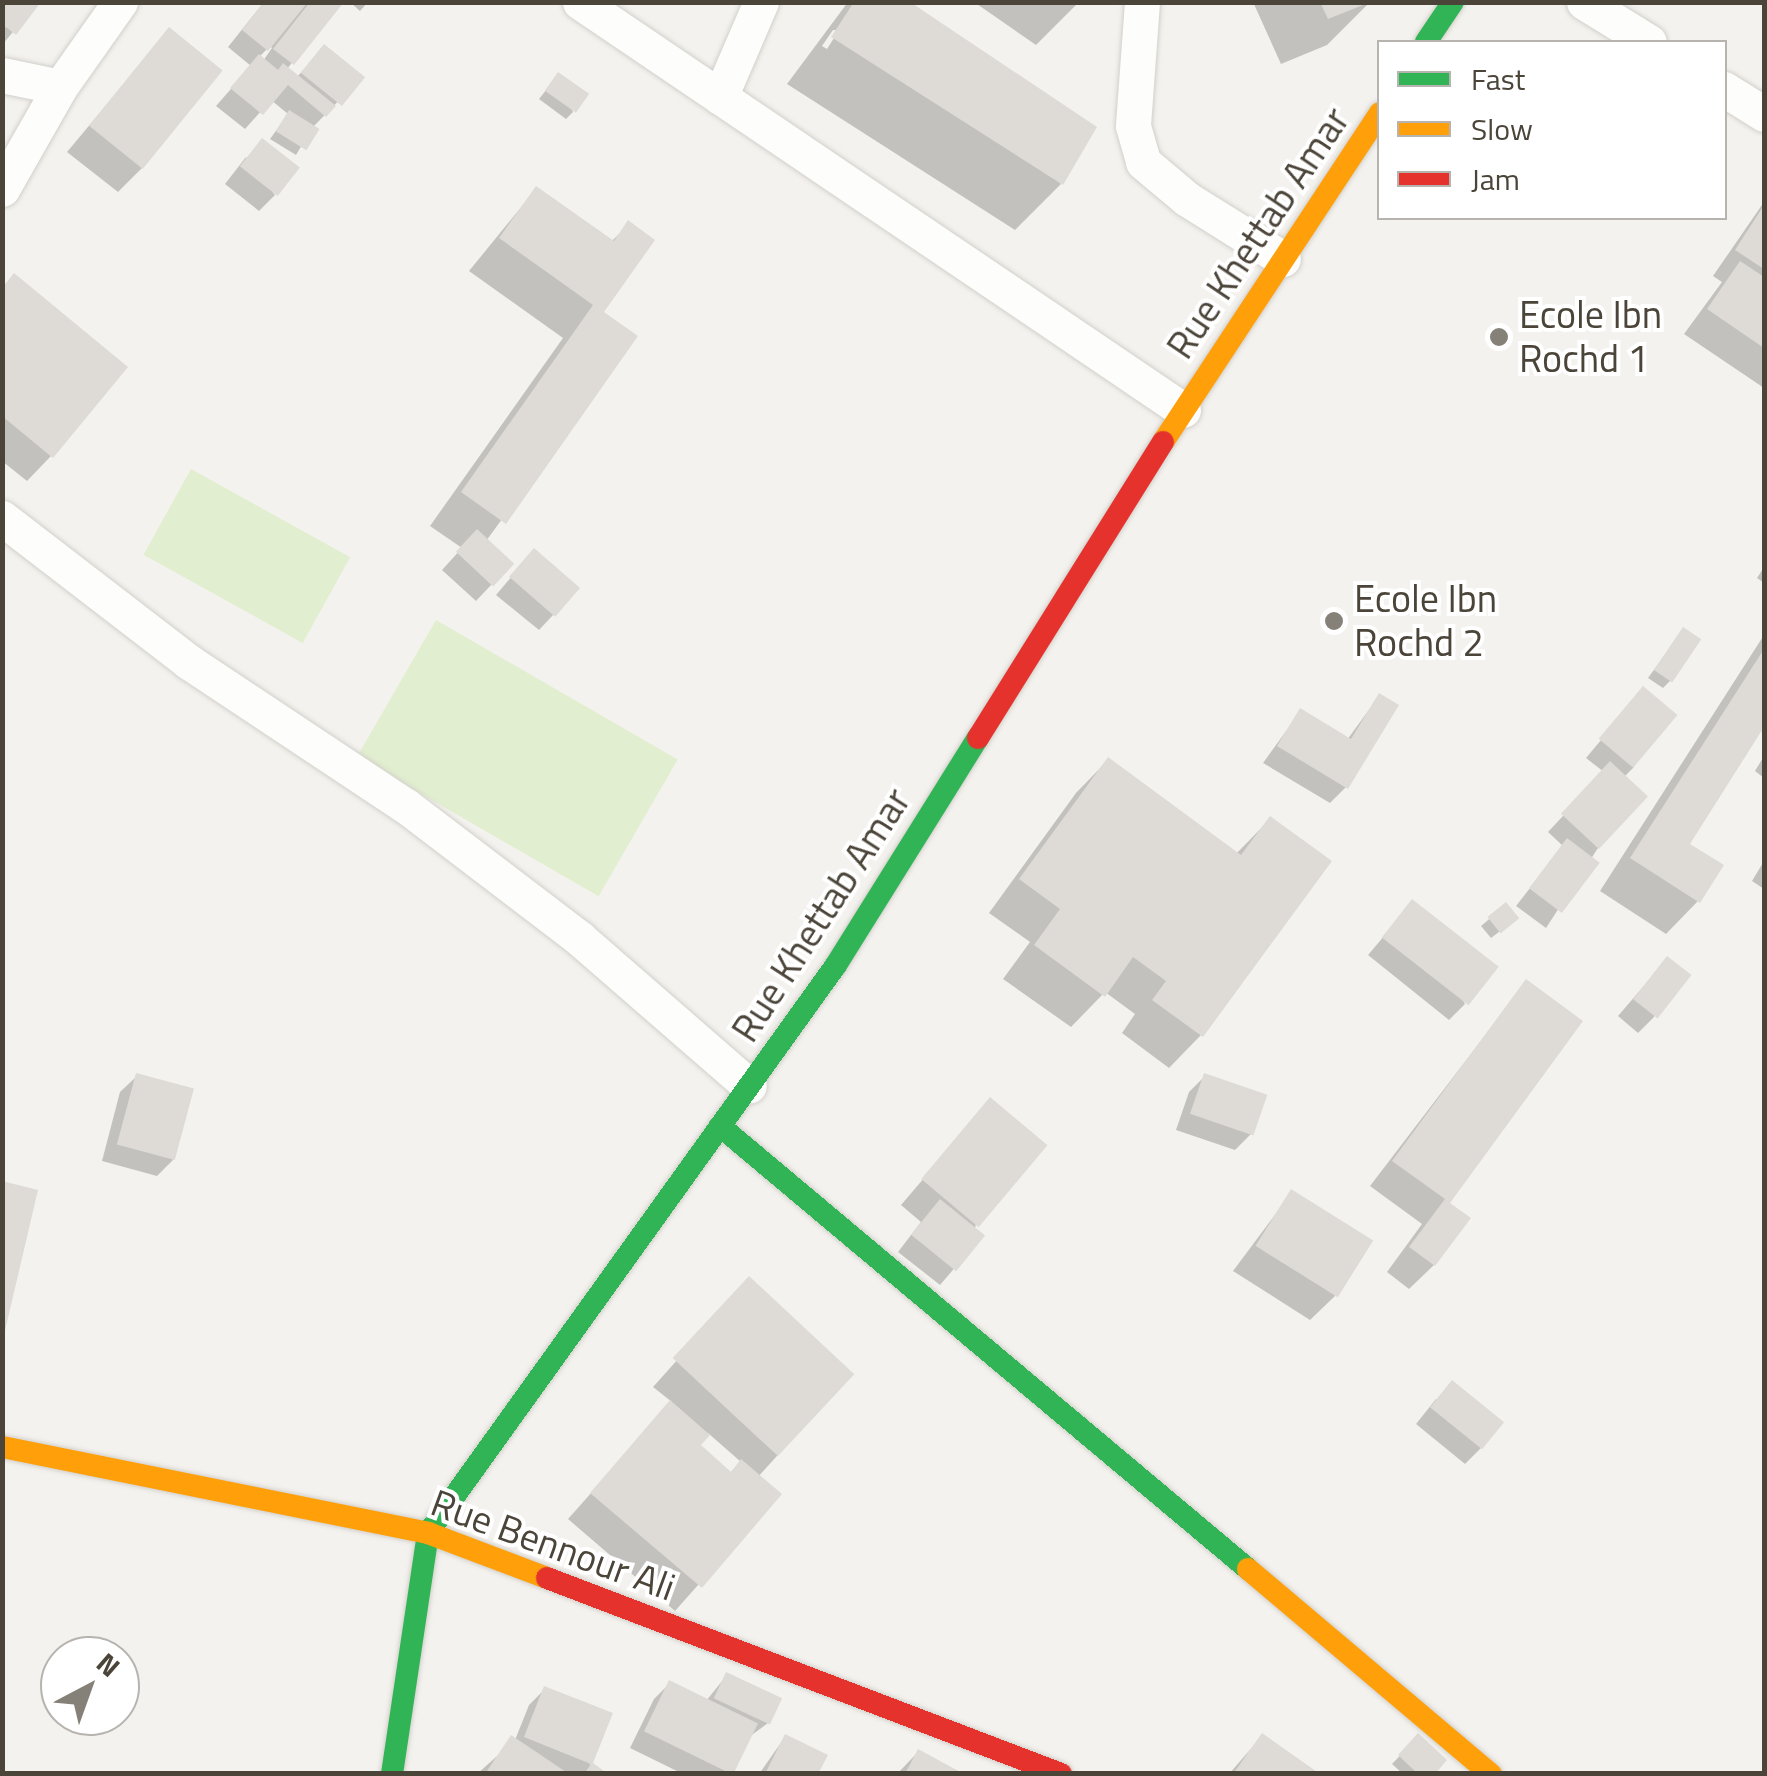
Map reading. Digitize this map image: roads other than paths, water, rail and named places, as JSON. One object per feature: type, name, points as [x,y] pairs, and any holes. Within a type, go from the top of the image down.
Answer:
[{"type":"street","points":[[2,189],[60,87],[120,2]]},
{"type":"street","points":[[580,2],[1183,410]]},
{"type":"street","points":[[720,97],[761,2]]},
{"type":"street","points":[[1142,2],[1134,126],[1143,162],[1186,198],[1284,258]]},
{"type":"street","points":[[1427,40],[1453,2]]},
{"type":"street","points":[[1584,2],[1646,40]]},
{"type":"street","points":[[2,75],[60,87]]},
{"type":"street","points":[[1727,91],[1764,114]]},
{"type":"street","name":"Rue Khettab Amar","points":[[392,1774],[428,1532],[836,964],[1183,410],[1377,118]]},
{"type":"street","points":[[2,518],[189,662],[406,806],[578,938],[749,1086]]},
{"type":"street","points":[[720,1126],[1491,1774]]},
{"type":"street","name":"Rue Bennour Ali","points":[[2,1447],[428,1532],[1062,1774]]},
{"type":"place","name":"Ecole Ibn Rochd 1","points":[[1499,337]]},
{"type":"place","name":"Ecole Ibn Rochd 2","points":[[1334,621]]}]
